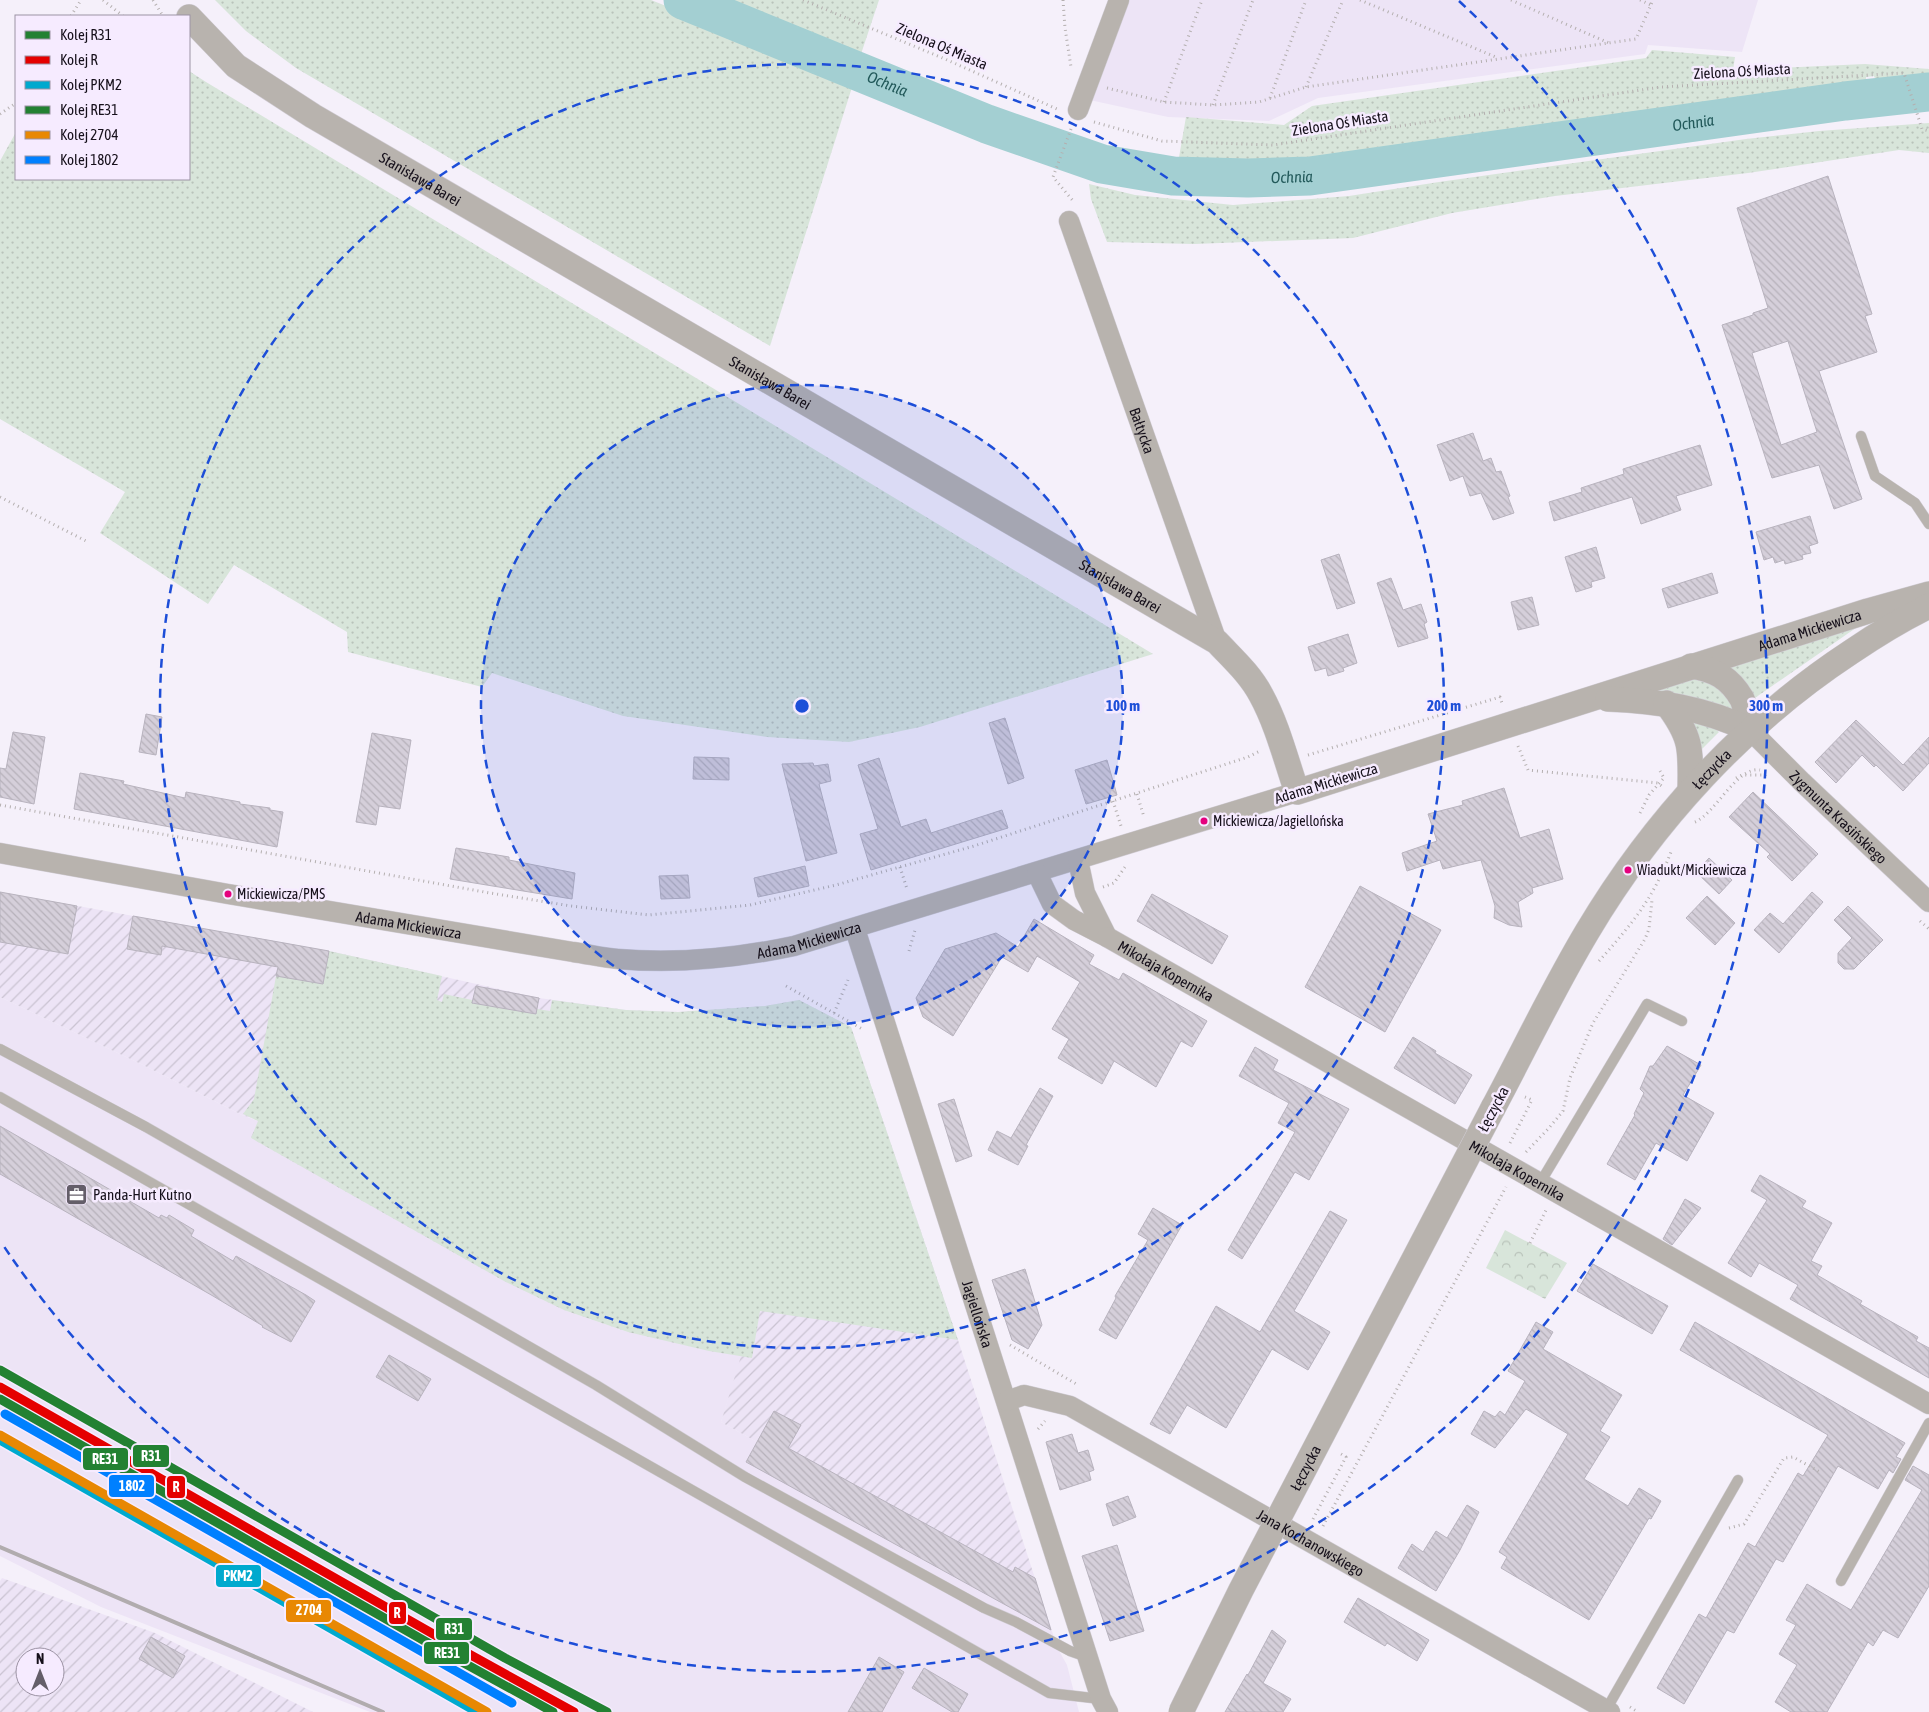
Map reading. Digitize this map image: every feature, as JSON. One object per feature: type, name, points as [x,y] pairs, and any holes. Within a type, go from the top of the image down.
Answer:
[{"type":"street","name":"Stanisława Barei","points":[[178,0],[187,15]]},
{"type":"street","points":[[1086,116],[1119,0]]},
{"type":"street","name":"Stanisława Barei","points":[[190,19],[236,66],[313,116],[1217,642],[1246,673],[1261,694],[1297,792]]},
{"type":"street","name":"Bałtycka","points":[[1073,212],[1217,642]]},
{"type":"street","name":"Adama Mickiewicza","points":[[0,853],[228,894],[618,959],[696,959],[766,952],[855,929],[1510,726],[1868,610],[1929,594]]},
{"type":"street","name":"Łęczycka","points":[[1181,1712],[1241,1590],[1493,1108],[1586,933],[1628,870],[1667,836],[1685,797],[1750,730],[1819,673],[1877,634],[1929,606]]},
{"type":"street","points":[[1691,666],[1717,672],[1729,684],[1742,700],[1750,730]]},
{"type":"street","name":"Adama Mickiewicza","points":[[1593,699],[1666,703],[1699,710],[1750,730]]},
{"type":"street","points":[[1666,703],[1682,723],[1689,742],[1691,758],[1685,797]]},
{"type":"street","name":"Zygmunta Krasińskiego","points":[[1750,730],[1929,902]]},
{"type":"street","name":"Mikołaja Kopernika","points":[[1078,860],[1085,893],[1107,937]]},
{"type":"street","name":"Mikołaja Kopernika","points":[[1037,872],[1052,904],[1074,920],[1929,1404]]},
{"type":"street","name":"Jagiellońska","points":[[855,929],[1105,1705]]},
{"type":"street","name":"Jana Kochanowskiego","points":[[1007,1401],[1024,1395],[1070,1406],[1608,1711]]},
{"type":"lane","points":[[1862,436],[1875,476],[1915,503],[1929,524]]},
{"type":"lane","points":[[1540,1183],[1648,1004],[1682,1021]]},
{"type":"lane","points":[[0,1049],[146,1127],[596,1385],[745,1477],[984,1608],[1016,1622],[1070,1651],[1088,1657]]},
{"type":"lane","points":[[0,1097],[1049,1693],[1105,1705]]},
{"type":"lane","points":[[1841,1581],[1929,1422]]},
{"type":"lane","points":[[1608,1711],[1738,1480]]},
{"type":"path","points":[[72,15],[81,0]]},
{"type":"path","points":[[103,0],[122,15]]},
{"type":"path","points":[[153,0],[162,15]]},
{"type":"path","name":"Zielona Oś Miasta","points":[[803,0],[945,59],[1058,109]]},
{"type":"path","points":[[1063,0],[1072,74]]},
{"type":"path","points":[[1164,102],[1202,0]]},
{"type":"path","points":[[1213,105],[1253,0]]},
{"type":"path","points":[[1269,98],[1306,0]]},
{"type":"path","points":[[1306,87],[1343,0]]},
{"type":"path","points":[[1360,0],[1500,59]]},
{"type":"path","points":[[1511,0],[1609,43]]},
{"type":"path","points":[[1640,0],[1651,5]]},
{"type":"path","points":[[1109,79],[1105,88],[1164,102],[1213,105],[1260,102],[1306,87],[1636,39],[1653,0]]},
{"type":"path","name":"Zielona Oś Miasta","points":[[1086,116],[1162,140],[1273,145],[1661,87],[1904,73],[1922,129],[1929,130]]},
{"type":"path","points":[[0,114],[15,104]]},
{"type":"path","points":[[1065,146],[1053,177],[1073,212]]},
{"type":"path","points":[[0,497],[88,542]]},
{"type":"path","points":[[0,805],[490,893],[571,906],[649,915],[750,905],[836,885],[974,846],[1137,794],[1248,757],[1279,741],[1295,737],[1298,747],[1308,755],[1500,697],[1528,770],[1658,783],[1685,797]]},
{"type":"path","points":[[1726,784],[1754,769],[1766,771],[1774,769],[1782,762]]},
{"type":"path","points":[[1593,967],[1630,927],[1651,896],[1663,873],[1667,836],[1686,825],[1698,821],[1742,775],[1764,775],[1770,781]]},
{"type":"path","points":[[1137,794],[1145,821]]},
{"type":"path","points":[[1122,828],[1130,826]]},
{"type":"path","points":[[900,867],[907,889]]},
{"type":"path","points":[[1525,1152],[1549,1128],[1563,1110],[1570,1078],[1593,1023],[1645,939],[1649,929],[1652,900]]},
{"type":"path","points":[[909,951],[917,922]]},
{"type":"path","points":[[834,1013],[848,980]]},
{"type":"path","points":[[786,986],[864,1029],[867,1038]]},
{"type":"path","points":[[1520,1104],[1528,1088]]},
{"type":"path","points":[[1510,1143],[1532,1100],[1524,1096]]},
{"type":"path","points":[[1323,1526],[1509,1182]]},
{"type":"path","points":[[1530,1243],[1548,1205]]},
{"type":"path","points":[[1313,1519],[1346,1457],[1336,1452]]},
{"type":"path","points":[[1721,1529],[1744,1524],[1784,1458],[1793,1456],[1820,1472]]},
{"type":"shaded area","points":[[1124,0],[1758,0],[1742,52],[1648,45],[1645,54],[1318,98],[1269,121],[1168,117],[1085,99]]},
{"type":"shaded area","points":[[0,892],[329,951],[539,998],[626,1010],[678,1012],[765,1006],[799,1000],[851,1027],[958,1340],[1051,1628],[1049,1629],[746,1462],[757,1442],[721,1422],[741,1356],[628,1332],[564,1310],[504,1281],[251,1138],[257,1120],[242,1115],[143,1065],[0,997]]},
{"type":"shaded area","points":[[0,997],[143,1065],[242,1115],[258,1121],[251,1138],[564,1310],[628,1332],[742,1356],[721,1422],[757,1442],[746,1462],[1049,1629],[1051,1628],[1057,1647],[1067,1665],[1079,1712],[370,1712],[101,1607],[0,1556]]},
{"type":"shaded area","points":[[2,1578],[155,1633],[313,1712],[0,1712],[0,1581]]},
{"type":"green space","points":[[215,0],[651,0],[854,81],[770,346],[296,68],[246,31]]},
{"type":"green space","points":[[726,0],[879,0],[860,57]]},
{"type":"green space","points":[[1652,50],[1735,57],[1733,70],[1865,64],[1929,69],[1929,78],[1876,81],[1874,76],[1866,77],[1866,89],[1787,101],[1684,112],[1313,166],[1252,170],[1178,163],[1186,117],[1284,125],[1312,106],[1646,58]]},
{"type":"green space","points":[[190,72],[1153,654],[920,727],[849,742],[767,737],[623,716],[492,673],[482,687],[348,652],[347,632],[234,565],[208,604],[100,533],[125,492],[0,419],[0,161],[15,134],[15,180],[190,180]]},
{"type":"green space","points":[[1929,123],[1929,153],[1899,150],[1748,173],[1555,196],[1452,213],[1353,238],[1194,244],[1107,242],[1091,199],[1089,184],[1135,195],[1233,205],[1349,196],[1746,139],[1819,131]]},
{"type":"green space","points":[[1863,623],[1752,700],[1720,667]]},
{"type":"green space","points":[[1689,677],[1713,683],[1729,699],[1733,708],[1725,712],[1640,691]]},
{"type":"green space","points":[[1687,716],[1711,725],[1719,732],[1701,750]]},
{"type":"green space","points":[[329,951],[442,976],[437,1000],[442,1002],[444,994],[472,1000],[472,1003],[536,1014],[537,1009],[550,1011],[552,1000],[626,1010],[678,1012],[765,1006],[799,1000],[851,1027],[958,1340],[760,1311],[752,1358],[709,1351],[628,1332],[564,1310],[504,1281],[251,1138],[258,1121],[243,1114],[254,1099],[276,976],[323,984]]},
{"type":"green space","points":[[1505,1230],[1567,1263],[1545,1299],[1486,1268]]},
{"type":"building","points":[[1828,176],[1872,314],[1865,316],[1877,352],[1819,371],[1862,499],[1834,509],[1819,465],[1772,478],[1722,325],[1768,308],[1737,208]],"holes":[[[1788,341],[1817,432],[1781,445],[1752,353]]]},
{"type":"building","points":[[1473,433],[1483,461],[1491,458],[1496,472],[1501,471],[1514,513],[1493,520],[1481,493],[1470,496],[1463,476],[1450,481],[1437,445]]},
{"type":"building","points":[[1700,445],[1712,485],[1676,496],[1681,510],[1641,524],[1632,497],[1554,521],[1549,502],[1582,492],[1581,488],[1624,474],[1623,469]]},
{"type":"building","points":[[1810,516],[1818,543],[1809,546],[1811,553],[1802,555],[1803,559],[1785,564],[1784,560],[1775,563],[1773,557],[1764,560],[1756,532]]},
{"type":"building","points":[[1596,547],[1605,578],[1591,582],[1592,587],[1576,592],[1565,557]]},
{"type":"building","points":[[1339,554],[1355,603],[1337,609],[1321,560]]},
{"type":"building","points":[[1712,573],[1718,593],[1668,608],[1662,589]]},
{"type":"building","points":[[1391,578],[1403,610],[1421,604],[1427,622],[1424,624],[1428,638],[1398,647],[1377,583]]},
{"type":"building","points":[[1532,597],[1539,625],[1518,630],[1511,602]]},
{"type":"building","points":[[1348,634],[1357,663],[1343,668],[1344,671],[1328,676],[1326,668],[1315,671],[1308,647]]},
{"type":"building","points":[[146,714],[162,717],[156,755],[139,752]]},
{"type":"building","points":[[1005,718],[1024,778],[1008,784],[989,723]]},
{"type":"building","points":[[1856,720],[1903,765],[1929,737],[1929,763],[1903,791],[1876,765],[1874,767],[1862,755],[1836,783],[1815,762]]},
{"type":"building","points":[[13,732],[45,737],[34,804],[0,797],[0,768],[6,769]]},
{"type":"building","points":[[372,733],[411,740],[400,809],[379,806],[376,825],[356,822]]},
{"type":"building","points":[[694,757],[729,758],[729,780],[693,779]]},
{"type":"building","points":[[879,758],[901,827],[926,819],[931,833],[1002,810],[1008,828],[871,870],[860,834],[878,829],[858,765]]},
{"type":"building","points":[[1107,760],[1117,795],[1086,804],[1075,770]]},
{"type":"building","points":[[813,763],[814,766],[828,764],[831,781],[819,784],[837,853],[806,861],[782,764]]},
{"type":"building","points":[[80,773],[124,781],[123,784],[185,798],[186,792],[283,812],[277,847],[74,809]]},
{"type":"building","points":[[1504,788],[1520,838],[1549,829],[1563,879],[1532,888],[1533,893],[1518,902],[1522,927],[1509,925],[1494,918],[1495,906],[1481,860],[1443,869],[1440,860],[1407,871],[1402,853],[1437,841],[1428,814],[1463,805],[1462,801]]},
{"type":"building","points":[[1753,792],[1818,854],[1792,881],[1767,857],[1770,854],[1729,817]]},
{"type":"building","points":[[456,848],[509,857],[509,860],[575,873],[572,899],[450,879]]},
{"type":"building","points":[[1709,858],[1732,880],[1719,894],[1696,872]]},
{"type":"building","points":[[805,866],[809,886],[758,897],[754,878]]},
{"type":"building","points":[[688,875],[690,898],[661,899],[659,876]]},
{"type":"building","points":[[1360,886],[1441,930],[1385,1032],[1305,987]]},
{"type":"building","points":[[0,892],[77,906],[68,954],[0,942]]},
{"type":"building","points":[[1812,892],[1823,902],[1779,953],[1754,930],[1770,913],[1783,924]]},
{"type":"building","points":[[1152,894],[1228,936],[1212,964],[1137,921]]},
{"type":"building","points":[[1707,896],[1735,923],[1715,945],[1686,918]]},
{"type":"building","points":[[1848,906],[1883,940],[1854,969],[1844,969],[1838,963],[1838,953],[1852,938],[1834,920]]},
{"type":"building","points":[[133,916],[329,951],[323,984],[276,976],[278,967],[162,946],[161,955],[127,949]]},
{"type":"building","points":[[1034,919],[1094,955],[1089,964],[1119,980],[1123,973],[1207,1021],[1192,1047],[1181,1041],[1156,1087],[1114,1061],[1102,1084],[1058,1058],[1069,1039],[1052,1029],[1080,982],[1037,956],[1028,972],[1002,957],[953,1036],[923,1017],[916,998],[945,949],[996,933],[1018,947]]},
{"type":"building","points":[[476,986],[539,998],[536,1014],[472,1003]]},
{"type":"building","points":[[1413,1037],[1436,1051],[1435,1053],[1472,1075],[1455,1104],[1394,1068]]},
{"type":"building","points":[[1667,1046],[1701,1065],[1683,1095],[1714,1113],[1687,1161],[1656,1143],[1635,1180],[1607,1164],[1635,1115],[1644,1093],[1640,1089],[1650,1066],[1653,1066]]},
{"type":"building","points":[[1255,1047],[1278,1060],[1273,1070],[1349,1109],[1309,1180],[1295,1172],[1242,1259],[1228,1250],[1295,1132],[1278,1123],[1289,1103],[1239,1076]]},
{"type":"building","points":[[1040,1088],[1053,1096],[1026,1145],[1028,1146],[1018,1165],[988,1150],[997,1131],[1011,1138]]},
{"type":"building","points":[[954,1099],[972,1156],[956,1162],[938,1104]]},
{"type":"building","name":"Panda-Hurt Kutno","points":[[0,1126],[159,1218],[161,1215],[167,1218],[169,1215],[194,1230],[191,1236],[233,1261],[236,1256],[315,1301],[291,1342],[262,1327],[213,1296],[0,1174]]},
{"type":"building","points":[[1760,1175],[1806,1201],[1802,1207],[1832,1223],[1811,1261],[1822,1266],[1817,1275],[1862,1301],[1860,1304],[1918,1337],[1916,1341],[1929,1348],[1929,1378],[1790,1299],[1798,1285],[1759,1263],[1751,1277],[1728,1263],[1767,1200],[1751,1191]]},
{"type":"building","points":[[1685,1199],[1701,1208],[1672,1245],[1663,1239]]},
{"type":"building","points":[[1153,1208],[1182,1225],[1116,1339],[1099,1330],[1116,1298],[1115,1296],[1148,1240],[1138,1234]]},
{"type":"building","points":[[1330,1211],[1347,1220],[1294,1311],[1330,1332],[1308,1370],[1272,1349],[1226,1428],[1187,1405],[1170,1434],[1150,1424],[1216,1306],[1260,1332]]},
{"type":"building","points":[[1593,1264],[1668,1306],[1652,1334],[1577,1291]]},
{"type":"building","points":[[1025,1269],[1042,1325],[1028,1349],[1012,1340],[992,1280]]},
{"type":"building","points":[[1536,1322],[1553,1332],[1543,1349],[1622,1395],[1600,1431],[1610,1437],[1584,1479],[1628,1506],[1639,1488],[1661,1501],[1589,1620],[1501,1568],[1507,1557],[1499,1552],[1568,1434],[1526,1409],[1495,1448],[1471,1434],[1484,1411],[1495,1417],[1500,1411],[1505,1415],[1525,1381],[1508,1371]]},
{"type":"building","points":[[1695,1322],[1905,1443],[1896,1457],[1901,1459],[1893,1473],[1889,1470],[1878,1489],[1838,1466],[1783,1562],[1776,1559],[1734,1633],[1727,1630],[1684,1704],[1657,1688],[1699,1614],[1706,1618],[1748,1543],[1755,1547],[1798,1473],[1803,1476],[1828,1435],[1680,1350]]},
{"type":"building","points":[[389,1355],[431,1379],[418,1401],[376,1377]]},
{"type":"building","points":[[774,1411],[801,1425],[788,1448],[1013,1572],[1015,1567],[1035,1578],[1051,1630],[746,1462]]},
{"type":"building","points":[[1072,1434],[1078,1453],[1088,1450],[1094,1470],[1089,1472],[1091,1480],[1060,1490],[1046,1442]]},
{"type":"building","points":[[1913,1466],[1929,1475],[1929,1586],[1898,1638],[1883,1630],[1873,1646],[1868,1642],[1827,1712],[1791,1712],[1775,1702],[1797,1665],[1779,1654],[1796,1625],[1786,1620],[1807,1584],[1851,1610],[1922,1490],[1905,1480]]},
{"type":"building","points":[[1128,1496],[1136,1517],[1113,1526],[1106,1504]]},
{"type":"building","points":[[1467,1505],[1479,1512],[1436,1591],[1398,1568],[1412,1544],[1423,1552],[1436,1531],[1447,1538]]},
{"type":"building","points":[[1117,1545],[1144,1631],[1110,1641],[1082,1556]]},
{"type":"building","points":[[1358,1598],[1429,1640],[1417,1661],[1387,1643],[1385,1646],[1344,1622]]},
{"type":"building","points":[[1272,1630],[1286,1641],[1263,1683],[1291,1699],[1283,1712],[1225,1712],[1248,1675]]},
{"type":"building","points":[[151,1637],[185,1656],[173,1678],[139,1659]]},
{"type":"building","points":[[879,1657],[904,1672],[882,1712],[848,1712]]},
{"type":"building","points":[[924,1668],[968,1694],[958,1712],[952,1712],[912,1688]]},
{"type":"waterway","name":"Ochnia","points":[[683,0],[987,124],[1102,164],[1173,176],[1248,178],[1310,176],[1845,101],[1929,92]]},
{"type":"railway","points":[[0,1547],[383,1712]]},
{"type":"rail line","name":"R31","points":[[0,1370],[505,1658],[607,1712]]},
{"type":"rail line","name":"R","points":[[0,1387],[449,1643],[574,1712]]},
{"type":"rail line","name":"RE31","points":[[0,1399],[553,1712]]},
{"type":"rail line","name":"1802","points":[[5,1414],[512,1703]]},
{"type":"rail line","name":"2704","points":[[0,1435],[487,1712]]},
{"type":"rail line","name":"PKM2","points":[[0,1440],[477,1712]]},
{"type":"place","name":"Mickiewicza/Jagiellońska","points":[[1204,821]]},
{"type":"place","name":"Wiadukt/Mickiewicza","points":[[1628,870]]},
{"type":"place","name":"Mickiewicza/PMS","points":[[228,894]]},
{"type":"place","name":"Panda-Hurt Kutno","points":[[77,1194]]}]
